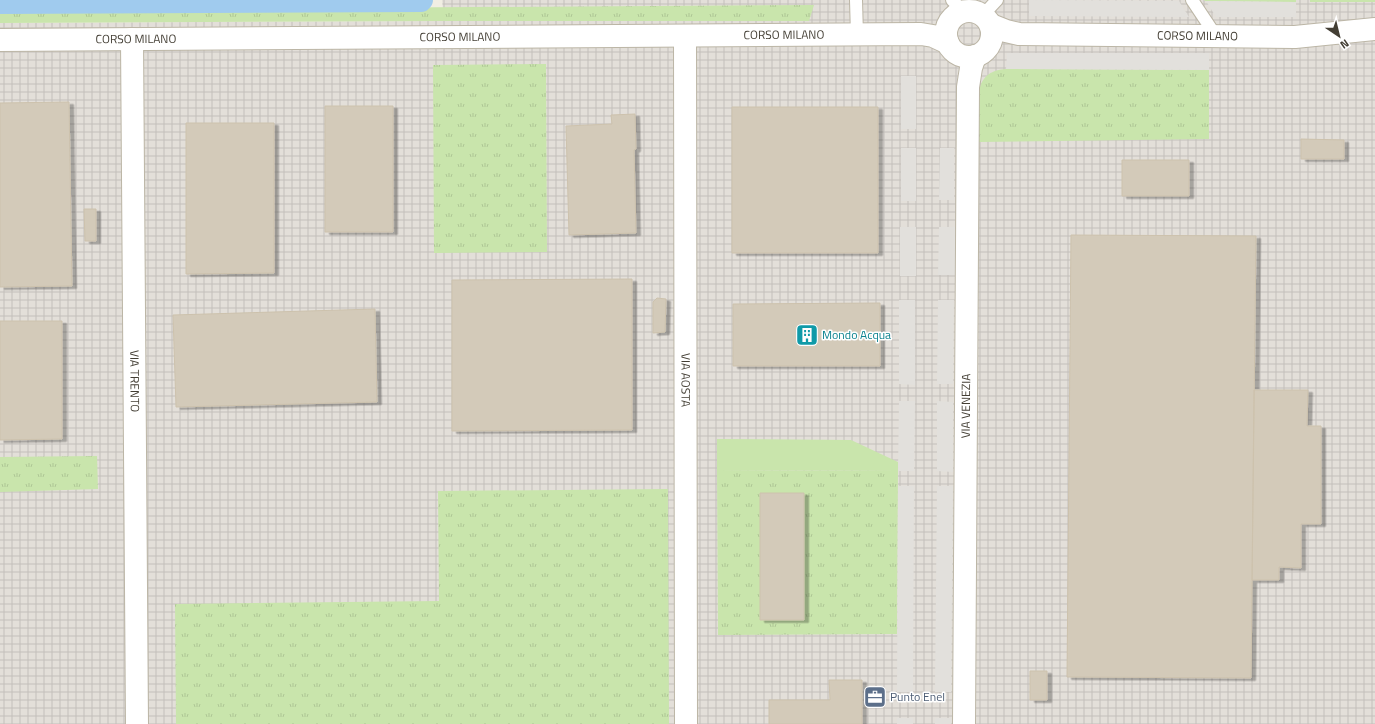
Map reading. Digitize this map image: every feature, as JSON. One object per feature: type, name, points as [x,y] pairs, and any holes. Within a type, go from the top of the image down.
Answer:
[{"type":"street","name":"CORSO MILANO","points":[[0,40],[857,35],[921,34],[940,28],[971,27],[1019,34],[1307,36],[1375,29]]},
{"type":"street","name":"VIA VENEZIA","points":[[964,724],[968,87],[971,68],[971,27]]},
{"type":"street","name":"VIA AOSTA","points":[[685,36],[686,724]]},
{"type":"street","name":"VIA TRENTO","points":[[132,39],[136,724]]},
{"type":"lane","points":[[856,0],[857,35]]},
{"type":"lane","points":[[1192,0],[1216,36]]},
{"type":"shaded area","points":[[442,0],[1375,0],[1375,724],[0,724],[0,23],[444,21]]},
{"type":"shaded area","points":[[1029,0],[1179,1],[1189,17],[1029,16]]},
{"type":"shaded area","points":[[1206,1],[1296,2],[1296,17],[1216,17]]},
{"type":"shaded area","points":[[1007,53],[1209,53],[1209,70],[1006,69]]},
{"type":"shaded area","points":[[901,76],[916,76],[916,129],[901,129]]},
{"type":"shaded area","points":[[901,148],[916,148],[916,201],[901,201]]},
{"type":"shaded area","points":[[940,148],[954,148],[954,200],[939,200]]},
{"type":"shaded area","points":[[900,227],[916,227],[916,276],[900,276]]},
{"type":"shaded area","points":[[939,227],[955,227],[955,275],[938,275]]},
{"type":"shaded area","points":[[899,300],[915,300],[915,385],[899,384]]},
{"type":"shaded area","points":[[938,300],[954,300],[953,384],[937,384]]},
{"type":"shaded area","points":[[899,401],[915,401],[914,471],[898,471]]},
{"type":"shaded area","points":[[937,401],[953,402],[953,472],[937,471]]},
{"type":"shaded area","points":[[898,486],[914,486],[913,692],[897,692]]},
{"type":"shaded area","points":[[937,486],[953,486],[951,692],[935,692]]},
{"type":"shaded area","points":[[897,718],[913,718],[913,724],[897,724]]},
{"type":"shaded area","points":[[935,718],[951,718],[951,724],[935,724]]},
{"type":"green space","points":[[1204,0],[1296,0],[1296,2],[1205,1]]},
{"type":"green space","points":[[1310,0],[1375,0],[1375,2],[1310,2]]},
{"type":"green space","points":[[814,5],[809,21],[0,23],[0,10]]},
{"type":"green space","points":[[546,64],[547,252],[434,253],[433,65]]},
{"type":"green space","points":[[1006,69],[1209,70],[1209,139],[979,142],[979,90],[983,81],[989,74]]},
{"type":"green space","points":[[717,439],[851,440],[898,462],[898,471],[717,470]]},
{"type":"green space","points":[[97,456],[98,489],[0,492],[0,457]]},
{"type":"green space","points":[[717,470],[898,471],[897,634],[718,635]]},
{"type":"green space","points":[[668,489],[669,724],[176,724],[175,604],[439,601],[438,491]]},
{"type":"building","points":[[69,102],[72,286],[0,287],[0,103]]},
{"type":"building","points":[[325,106],[393,106],[393,232],[325,232]]},
{"type":"building","points":[[732,107],[878,107],[878,253],[732,253]]},
{"type":"building","points":[[635,114],[636,149],[634,150],[636,233],[569,235],[566,126],[612,124],[611,115]]},
{"type":"building","points":[[186,123],[274,123],[274,273],[186,274]]},
{"type":"building","points":[[1301,139],[1344,140],[1344,159],[1301,159]]},
{"type":"building","points":[[1122,160],[1189,160],[1189,196],[1122,196]]},
{"type":"building","points":[[84,209],[96,209],[96,241],[85,241]]},
{"type":"building","points":[[1071,235],[1256,236],[1251,678],[1067,677]]},
{"type":"building","points":[[632,279],[632,430],[452,431],[452,280]]},
{"type":"building","points":[[657,298],[666,299],[665,332],[653,333],[653,302]]},
{"type":"building","name":"Mondo Acqua","points":[[880,303],[880,366],[733,366],[733,304]]},
{"type":"building","points":[[375,309],[377,402],[176,407],[173,315]]},
{"type":"building","points":[[0,321],[62,321],[62,439],[0,440]]},
{"type":"building","points":[[1254,390],[1308,390],[1307,426],[1321,426],[1321,524],[1301,524],[1301,568],[1279,567],[1279,580],[1252,580]]},
{"type":"building","points":[[760,493],[804,493],[804,620],[760,620]]},
{"type":"building","points":[[1030,671],[1047,671],[1047,700],[1030,700]]},
{"type":"building","points":[[829,680],[862,680],[862,724],[769,724],[769,700],[830,700]]},
{"type":"waterway","points":[[0,3],[422,0]]},
{"type":"place","name":"Mondo Acqua","points":[[807,335]]},
{"type":"place","name":"Punto Enel","points":[[875,697]]}]
